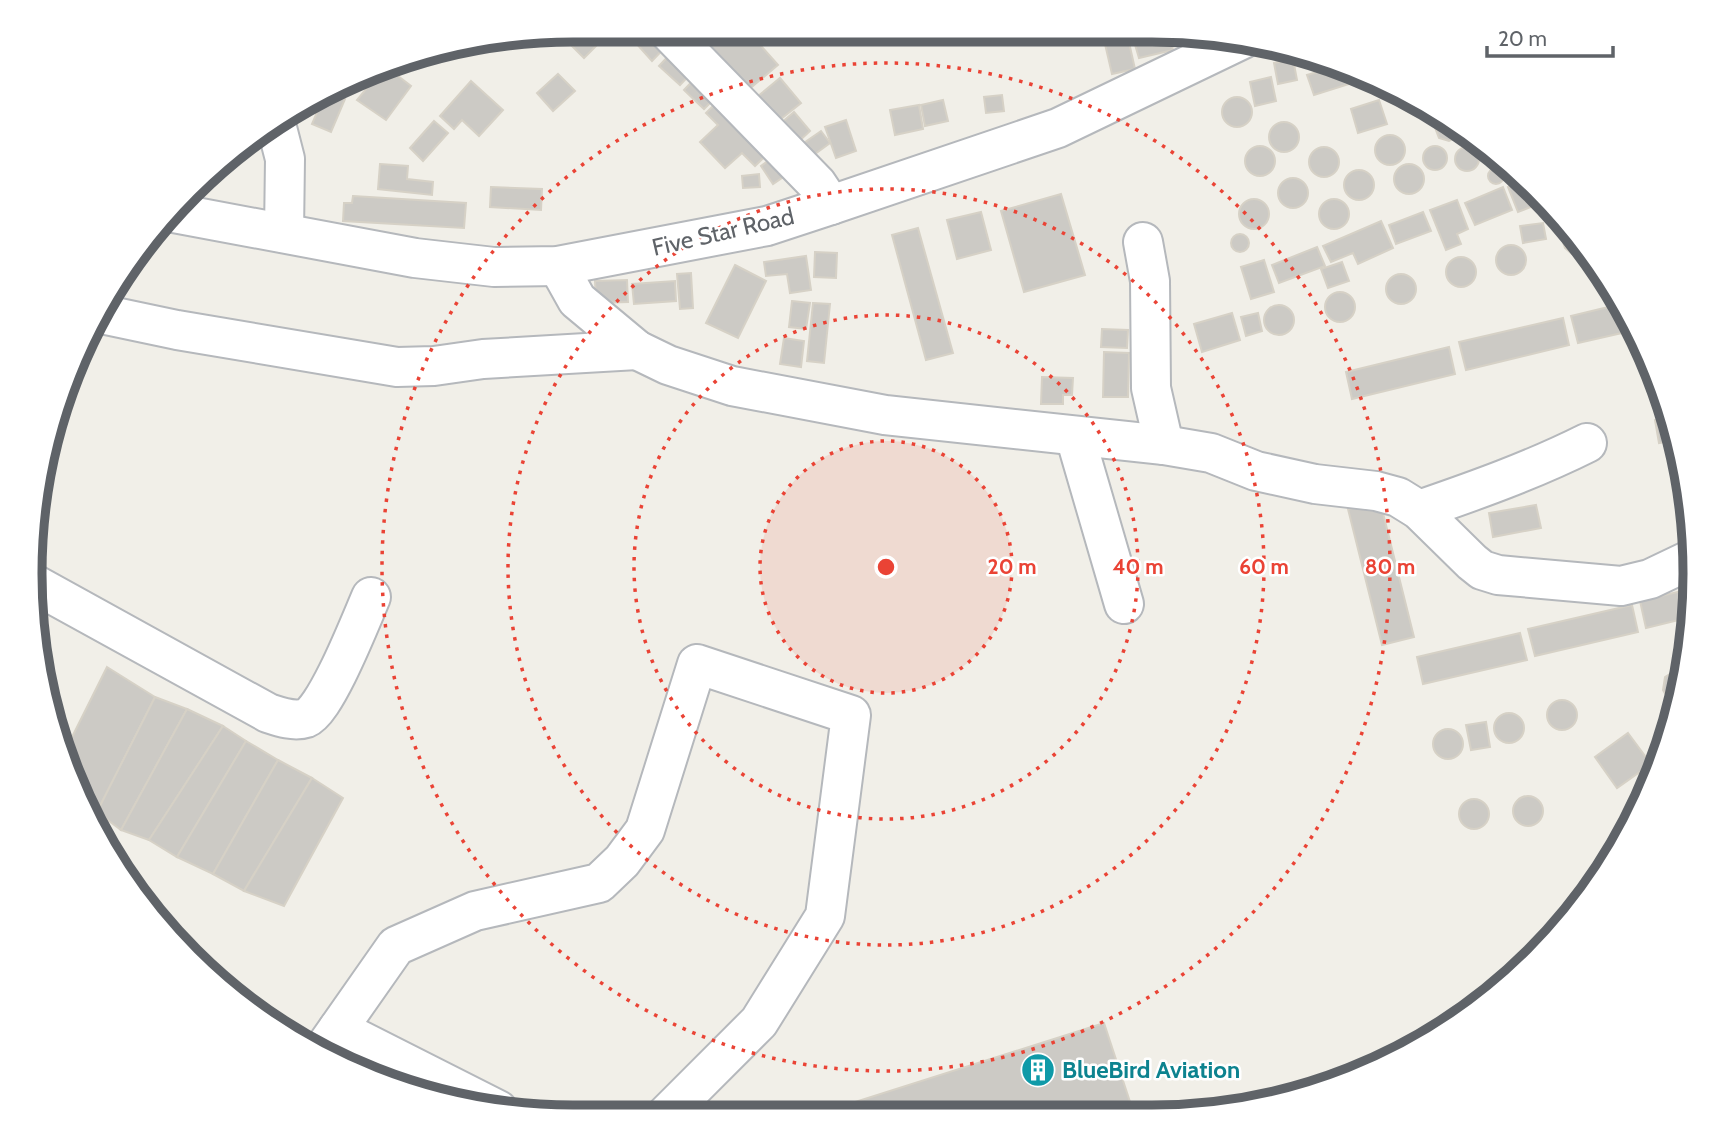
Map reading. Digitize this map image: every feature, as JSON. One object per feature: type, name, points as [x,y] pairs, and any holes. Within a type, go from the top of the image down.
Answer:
[{"type":"street","points":[[679,42],[817,184],[831,205]]},
{"type":"street","name":"Five Star Road","points":[[182,214],[415,258],[494,267],[558,266],[767,226],[831,205],[1058,128],[1219,47]]},
{"type":"street","points":[[278,132],[285,159],[284,233]]},
{"type":"street","points":[[1143,242],[1150,281],[1151,388],[1164,445]]},
{"type":"street","points":[[558,266],[577,300],[637,350],[668,365],[732,386],[885,415],[1164,445],[1211,453],[1256,471],[1315,484],[1376,491],[1398,497],[1419,510],[1472,562],[1482,570],[1498,575],[1621,586],[1650,579],[1683,563]]},
{"type":"street","points":[[109,316],[397,367],[637,350]]},
{"type":"street","points":[[1075,436],[1124,604]]},
{"type":"street","points":[[1419,510],[1511,477],[1587,443]]},
{"type":"street","points":[[42,589],[268,713],[293,720],[313,713],[328,692],[371,597]]},
{"type":"street","points":[[450,1090],[330,1041],[396,946],[475,911],[599,883],[622,861],[645,830],[697,664],[851,715],[825,916],[760,1022],[676,1105]]},
{"type":"building","points":[[568,42],[600,42],[584,58]]},
{"type":"building","points":[[635,42],[670,42],[652,61]]},
{"type":"building","points":[[706,42],[758,42],[778,65],[748,90]]},
{"type":"building","points":[[1129,42],[1135,69],[1112,74],[1105,44]]},
{"type":"building","points":[[1134,42],[1171,43],[1173,50],[1139,58]]},
{"type":"building","points":[[675,49],[696,68],[680,85],[659,66]]},
{"type":"building","points":[[1293,61],[1297,80],[1278,84],[1274,63]]},
{"type":"building","points":[[1323,70],[1355,82],[1314,95],[1307,75]]},
{"type":"building","points":[[702,71],[723,90],[704,109],[684,90]]},
{"type":"building","points":[[394,73],[411,86],[386,120],[357,100],[373,81]]},
{"type":"building","points":[[558,74],[575,91],[553,111],[537,93]]},
{"type":"building","points":[[1271,77],[1276,101],[1255,106],[1250,82]]},
{"type":"building","points":[[780,78],[801,103],[777,122],[757,97]]},
{"type":"building","points":[[471,81],[503,110],[479,136],[462,120],[454,129],[440,116]]},
{"type":"building","points":[[724,95],[774,148],[755,166],[742,153],[725,168],[700,142],[718,125],[706,113]]},
{"type":"building","points":[[1002,95],[1004,111],[986,113],[984,97]]},
{"type":"building","points":[[339,97],[345,99],[331,132],[312,124],[319,107]]},
{"type":"building","points":[[1237,97],[1243,98],[1251,106],[1251,118],[1243,126],[1237,127],[1231,126],[1223,118],[1222,112],[1223,106],[1231,98]]},
{"type":"building","points":[[943,100],[948,121],[925,126],[921,105]]},
{"type":"building","points":[[1379,100],[1387,124],[1358,133],[1351,109]]},
{"type":"building","points":[[919,105],[923,129],[895,135],[890,110]]},
{"type":"building","points":[[794,112],[810,131],[797,143],[780,124]]},
{"type":"building","points":[[846,120],[856,151],[836,158],[825,127]]},
{"type":"building","points":[[434,121],[448,133],[423,161],[410,148]]},
{"type":"building","points":[[1284,122],[1290,123],[1298,131],[1298,143],[1290,151],[1284,152],[1278,151],[1270,143],[1269,137],[1270,131],[1278,123]]},
{"type":"building","points":[[1434,125],[1455,138],[1449,141],[1439,138]]},
{"type":"building","points":[[821,131],[830,143],[811,157],[801,145]]},
{"type":"building","points":[[1390,135],[1396,136],[1404,144],[1404,156],[1396,164],[1390,165],[1384,164],[1376,156],[1375,150],[1376,144],[1384,136]]},
{"type":"building","points":[[1260,146],[1266,147],[1274,155],[1274,167],[1266,175],[1260,176],[1254,175],[1246,167],[1245,161],[1246,155],[1254,147]]},
{"type":"building","points":[[1435,146],[1444,149],[1447,158],[1444,167],[1435,170],[1426,167],[1423,158],[1426,149]]},
{"type":"building","points":[[1324,147],[1335,151],[1339,162],[1335,173],[1324,177],[1313,173],[1309,162],[1313,151]]},
{"type":"building","points":[[1468,147],[1478,155],[1476,168],[1467,171],[1458,168],[1455,159],[1458,150]]},
{"type":"building","points":[[779,153],[792,171],[773,184],[761,166]]},
{"type":"building","points":[[380,164],[408,166],[407,179],[433,182],[432,195],[378,189]]},
{"type":"building","points":[[1409,164],[1420,168],[1424,179],[1420,190],[1409,194],[1398,190],[1394,179],[1398,168]]},
{"type":"building","points":[[1495,168],[1504,176],[1496,184],[1488,176]]},
{"type":"building","points":[[1359,170],[1365,171],[1373,179],[1373,191],[1365,199],[1359,200],[1353,199],[1345,191],[1344,185],[1345,179],[1353,171]]},
{"type":"building","points":[[759,174],[760,187],[743,188],[742,176]]},
{"type":"building","points":[[1293,178],[1299,179],[1307,187],[1307,199],[1299,207],[1293,208],[1287,207],[1279,199],[1278,193],[1279,187],[1287,179]]},
{"type":"building","points":[[1513,185],[1534,206],[1518,212],[1508,187]]},
{"type":"building","points":[[491,187],[542,189],[541,210],[490,207]]},
{"type":"building","points":[[1503,187],[1512,210],[1475,225],[1465,203]]},
{"type":"building","points":[[1061,194],[1085,275],[1024,292],[1001,211]]},
{"type":"building","points":[[353,196],[466,203],[464,228],[343,221],[344,203],[352,203]]},
{"type":"building","points":[[1254,199],[1265,203],[1269,214],[1265,225],[1254,229],[1243,225],[1239,214],[1243,203]]},
{"type":"building","points":[[1334,199],[1345,203],[1349,214],[1345,225],[1334,229],[1323,225],[1319,214],[1323,203]]},
{"type":"building","points":[[1457,200],[1468,229],[1457,234],[1461,244],[1446,250],[1430,210]]},
{"type":"building","points":[[981,212],[991,250],[957,259],[947,220]]},
{"type":"building","points":[[1423,212],[1431,231],[1396,244],[1389,225]]},
{"type":"building","points":[[1381,221],[1393,248],[1358,264],[1353,253],[1331,262],[1323,246]]},
{"type":"building","points":[[1543,223],[1546,239],[1523,243],[1520,226]]},
{"type":"building","points":[[918,228],[953,353],[926,360],[892,235]]},
{"type":"building","points":[[1236,234],[1244,234],[1249,243],[1247,250],[1236,252],[1231,247],[1231,239]]},
{"type":"building","points":[[1563,238],[1576,254],[1565,248]]},
{"type":"building","points":[[1511,245],[1522,249],[1526,260],[1522,271],[1511,275],[1500,271],[1496,260],[1500,249]]},
{"type":"building","points":[[1317,247],[1325,266],[1279,283],[1272,265]]},
{"type":"building","points":[[815,252],[837,253],[836,278],[814,277]]},
{"type":"building","points":[[806,256],[811,290],[790,293],[787,274],[766,276],[764,262]]},
{"type":"building","points":[[1461,257],[1472,261],[1476,272],[1472,283],[1461,287],[1450,283],[1446,272],[1450,261]]},
{"type":"building","points":[[1264,260],[1274,292],[1251,299],[1241,267]]},
{"type":"building","points":[[1342,262],[1349,281],[1328,288],[1321,269]]},
{"type":"building","points":[[735,265],[766,281],[738,338],[706,323]]},
{"type":"building","points":[[691,273],[693,308],[680,309],[677,274]]},
{"type":"building","points":[[1401,274],[1407,275],[1415,283],[1415,295],[1407,303],[1401,304],[1395,303],[1387,295],[1386,289],[1387,283],[1395,275]]},
{"type":"building","points":[[627,280],[628,302],[596,303],[595,281]]},
{"type":"building","points":[[675,281],[676,301],[634,304],[632,284]]},
{"type":"building","points":[[1340,292],[1346,293],[1354,301],[1354,313],[1346,321],[1340,322],[1334,321],[1326,313],[1325,307],[1326,301],[1334,293]]},
{"type":"building","points":[[792,301],[810,303],[806,329],[789,327]]},
{"type":"building","points":[[813,303],[830,304],[824,363],[807,361]]},
{"type":"building","points":[[1279,305],[1290,309],[1294,320],[1290,331],[1279,335],[1268,331],[1264,320],[1268,309]]},
{"type":"building","points":[[1611,306],[1625,332],[1578,343],[1571,316]]},
{"type":"building","points":[[1232,313],[1240,340],[1202,352],[1194,324]]},
{"type":"building","points":[[1258,313],[1262,331],[1246,336],[1241,317]]},
{"type":"building","points":[[1563,318],[1569,345],[1466,370],[1459,342]]},
{"type":"building","points":[[1102,329],[1128,330],[1127,348],[1101,347]]},
{"type":"building","points":[[784,338],[804,341],[801,367],[780,364]]},
{"type":"building","points":[[1449,347],[1455,374],[1352,399],[1346,372]]},
{"type":"building","points":[[1104,352],[1129,353],[1128,397],[1103,397]]},
{"type":"building","points":[[1042,377],[1073,378],[1072,395],[1063,395],[1063,404],[1041,404]]},
{"type":"building","points":[[1660,419],[1666,442],[1659,443],[1655,420]]},
{"type":"building","points":[[1380,501],[1414,637],[1382,645],[1348,509]]},
{"type":"building","points":[[1536,505],[1541,528],[1493,537],[1489,513]]},
{"type":"building","points":[[1683,591],[1681,620],[1646,628],[1640,601]]},
{"type":"building","points":[[1632,605],[1638,632],[1535,656],[1528,629]]},
{"type":"building","points":[[1520,633],[1527,660],[1423,684],[1417,657]]},
{"type":"building","points":[[107,667],[155,697],[98,810],[69,742]]},
{"type":"building","points":[[1674,672],[1668,697],[1663,690],[1665,677]]},
{"type":"building","points":[[155,697],[187,709],[121,830],[98,810]]},
{"type":"building","points":[[1562,700],[1573,704],[1577,715],[1573,726],[1562,730],[1551,726],[1547,715],[1551,704]]},
{"type":"building","points":[[187,709],[223,726],[149,840],[121,830]]},
{"type":"building","points":[[1509,713],[1515,714],[1523,722],[1523,734],[1515,742],[1509,743],[1503,742],[1495,734],[1494,728],[1495,722],[1503,714]]},
{"type":"building","points":[[1486,722],[1490,747],[1471,750],[1466,725]]},
{"type":"building","points":[[223,726],[246,741],[177,857],[149,840]]},
{"type":"building","points":[[1448,729],[1459,733],[1463,744],[1459,755],[1448,759],[1437,755],[1433,744],[1437,733]]},
{"type":"building","points":[[1628,733],[1649,761],[1647,767],[1617,788],[1595,757]]},
{"type":"building","points":[[246,741],[278,760],[213,874],[177,857]]},
{"type":"building","points":[[278,760],[312,778],[244,891],[213,874]]},
{"type":"building","points":[[312,778],[343,798],[284,906],[244,891]]},
{"type":"building","points":[[1528,796],[1539,800],[1543,811],[1539,822],[1528,826],[1517,822],[1513,811],[1517,800]]},
{"type":"building","points":[[1474,799],[1480,800],[1488,808],[1488,820],[1480,828],[1474,829],[1468,828],[1460,820],[1459,814],[1460,808],[1468,800]]},
{"type":"building","name":"BlueBird Aviation","points":[[1104,1023],[1131,1105],[846,1105]]},
{"type":"place","name":"BlueBird Aviation","points":[[1038,1070]]}]
